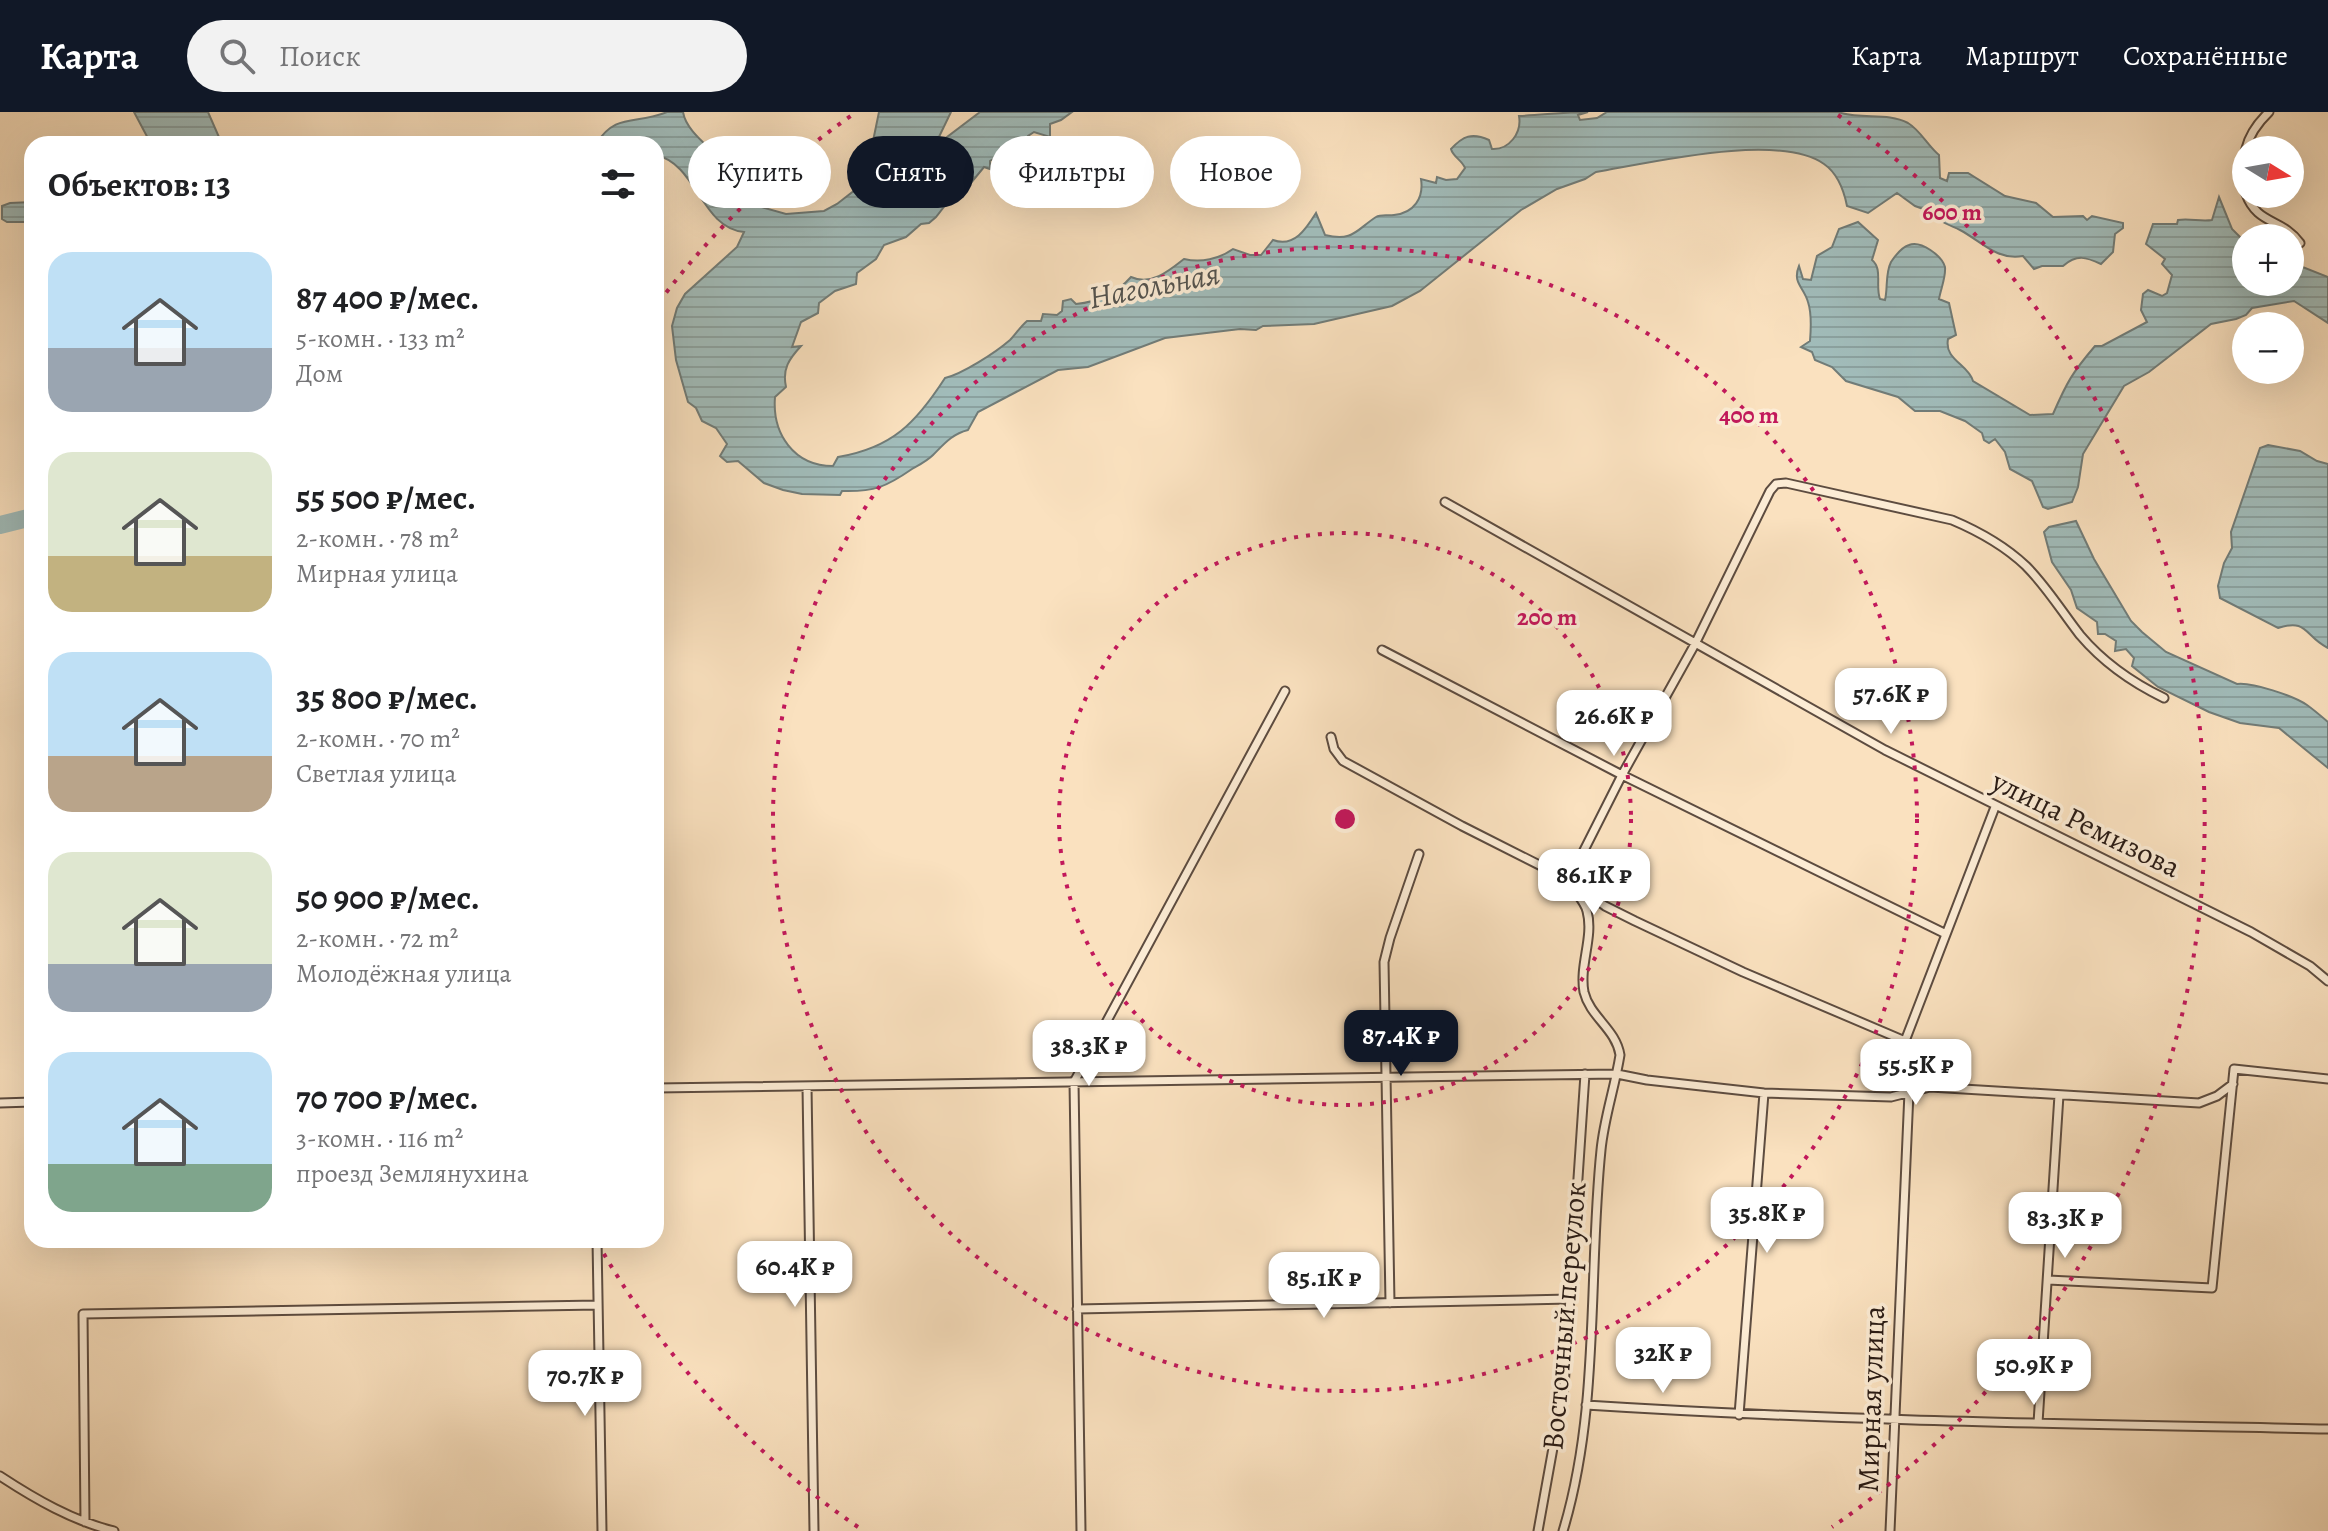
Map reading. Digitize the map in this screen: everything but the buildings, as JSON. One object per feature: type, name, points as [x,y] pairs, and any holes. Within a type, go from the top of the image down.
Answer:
[{"type":"street","points":[[2249,136],[2254,126],[2269,112]]},
{"type":"street","points":[[2254,208],[2258,215],[2280,224]]},
{"type":"street","points":[[1569,880],[1622,775],[1695,644],[1766,497],[1776,484],[1786,483],[1952,520],[1973,528],[2024,565],[2081,636],[2107,661],[2164,698]]},
{"type":"street","name":"улица Ремизова","points":[[1445,502],[1885,750],[2251,932],[2310,966],[2328,981]]},
{"type":"street","points":[[1382,650],[1622,775],[1946,934]]},
{"type":"street","points":[[1081,1531],[1074,1082],[1285,691]]},
{"type":"street","points":[[1331,737],[1334,749],[1343,761],[1569,880],[1605,906],[1743,972],[1905,1041]]},
{"type":"street","name":"Мирная улица","points":[[1890,1531],[1909,1092],[1905,1041],[1995,807]]},
{"type":"street","points":[[1390,1303],[1384,962],[1419,854]]},
{"type":"street","name":"Восточный переулок","points":[[1563,1531],[1586,1405],[1601,1150],[1620,1055],[1618,1041],[1592,1009],[1585,994],[1587,911],[1569,880]]},
{"type":"street","points":[[2048,1280],[2212,1288],[2234,1069],[2328,1079]]},
{"type":"street","name":"Восточный переулок","points":[[1538,1531],[1564,1387],[1585,1074]]},
{"type":"street","points":[[664,1088],[1617,1074],[1764,1093],[1891,1097],[1930,1087],[2199,1103],[2217,1096],[2233,1084]]},
{"type":"street","points":[[807,1087],[814,1531]]},
{"type":"street","points":[[1739,1415],[1764,1093]]},
{"type":"street","points":[[2038,1423],[2059,1095]]},
{"type":"street","points":[[0,1103],[24,1102]]},
{"type":"street","points":[[597,1248],[602,1531]]},
{"type":"street","points":[[1077,1309],[1570,1299]]},
{"type":"street","points":[[85,1522],[83,1314],[598,1305]]},
{"type":"street","points":[[1586,1405],[1739,1415],[2328,1429]]},
{"type":"street","points":[[0,1476],[33,1498],[85,1522],[114,1531]]},
{"type":"water","points":[[134,112],[208,112],[218,136],[147,136]]},
{"type":"water","points":[[667,112],[683,112],[696,136],[688,136],[688,178],[664,158],[664,136],[602,136],[611,127]]},
{"type":"water","points":[[879,112],[951,112],[939,136],[874,136]]},
{"type":"water","points":[[980,112],[1072,112],[1050,124],[1050,136],[1034,132],[1028,136],[990,136],[990,169],[984,167],[974,179],[974,136],[948,136]]},
{"type":"water","points":[[1588,112],[1578,115],[1580,120],[1597,118],[1607,112],[1838,112],[1892,118],[1912,126],[1939,155],[1940,178],[1947,181],[1949,173],[1968,173],[2005,196],[2036,203],[2053,217],[2083,216],[2087,220],[2092,216],[2123,223],[2123,228],[2115,234],[2113,252],[2101,264],[2082,258],[2063,266],[2034,269],[2023,256],[1997,253],[1943,222],[1940,215],[1915,206],[1897,193],[1868,213],[1847,206],[1833,172],[1824,164],[1803,155],[1777,150],[1746,150],[1680,157],[1596,172],[1557,189],[1521,210],[1420,291],[1392,306],[1314,324],[1263,326],[1256,330],[1165,338],[1088,367],[1058,370],[978,412],[968,430],[953,437],[928,459],[895,480],[863,491],[842,491],[840,495],[783,490],[764,483],[738,461],[727,462],[720,456],[727,444],[716,428],[702,421],[696,408],[688,402],[676,360],[672,326],[685,294],[737,247],[744,232],[718,220],[708,208],[765,208],[786,214],[824,211],[847,196],[847,208],[943,208],[929,223],[921,224],[906,237],[884,245],[876,259],[857,273],[856,284],[835,291],[819,303],[818,313],[801,322],[792,347],[801,346],[788,365],[786,387],[775,397],[777,423],[788,445],[797,454],[819,465],[833,466],[838,457],[873,447],[901,431],[924,408],[945,378],[996,351],[1027,321],[1041,321],[1043,314],[1057,315],[1062,311],[1063,301],[1071,299],[1076,304],[1099,299],[1131,277],[1153,278],[1184,259],[1210,259],[1233,249],[1261,255],[1273,240],[1287,241],[1299,236],[1316,213],[1325,235],[1348,236],[1378,216],[1401,214],[1412,208],[1421,192],[1421,179],[1436,183],[1437,177],[1457,179],[1465,168],[1451,149],[1464,138],[1473,136],[1489,140],[1492,149],[1504,147],[1516,134],[1519,116]]},
{"type":"water","points":[[2219,197],[2232,229],[2232,296],[2304,296],[2304,268],[2328,277],[2328,323],[2294,301],[2252,308],[2249,312],[2232,312],[2232,320],[2211,324],[2149,372],[2124,386],[2083,454],[2078,487],[2072,502],[2048,509],[2043,507],[2032,481],[2010,469],[2005,452],[1995,439],[1989,443],[1982,433],[1965,421],[1940,411],[1915,411],[1898,397],[1846,381],[1832,367],[1815,360],[1812,352],[1801,347],[1810,341],[1811,322],[1808,302],[1798,281],[1799,266],[1803,279],[1811,280],[1817,256],[1832,247],[1839,229],[1858,222],[1878,240],[1872,260],[1877,268],[1880,299],[1885,300],[1889,267],[1899,252],[1914,244],[1930,250],[1945,267],[1939,299],[1949,303],[1956,335],[1948,339],[1953,357],[1973,381],[2030,415],[2053,414],[2071,378],[2095,346],[2102,346],[2147,322],[2141,310],[2143,294],[2148,290],[2162,296],[2167,293],[2172,275],[2162,264],[2165,259],[2146,244],[2153,224],[2212,220]]},
{"type":"water","points":[[24,202],[24,222],[2,219],[2,206]]},
{"type":"water","points":[[2268,445],[2300,451],[2328,464],[2328,648],[2301,627],[2288,625],[2278,628],[2220,598],[2218,586],[2232,548],[2231,532],[2260,448]]},
{"type":"water","points":[[2076,521],[2094,559],[2131,621],[2142,632],[2166,652],[2237,684],[2273,690],[2307,705],[2328,722],[2328,768],[2279,728],[2240,723],[2209,712],[2158,687],[2132,666],[2134,658],[2126,649],[2115,651],[2116,641],[2105,634],[2098,634],[2097,622],[2077,608],[2071,590],[2052,562],[2044,532],[2049,527]]},
{"type":"waterway","name":"Нагольная","points":[[0,525],[24,519]]}]
